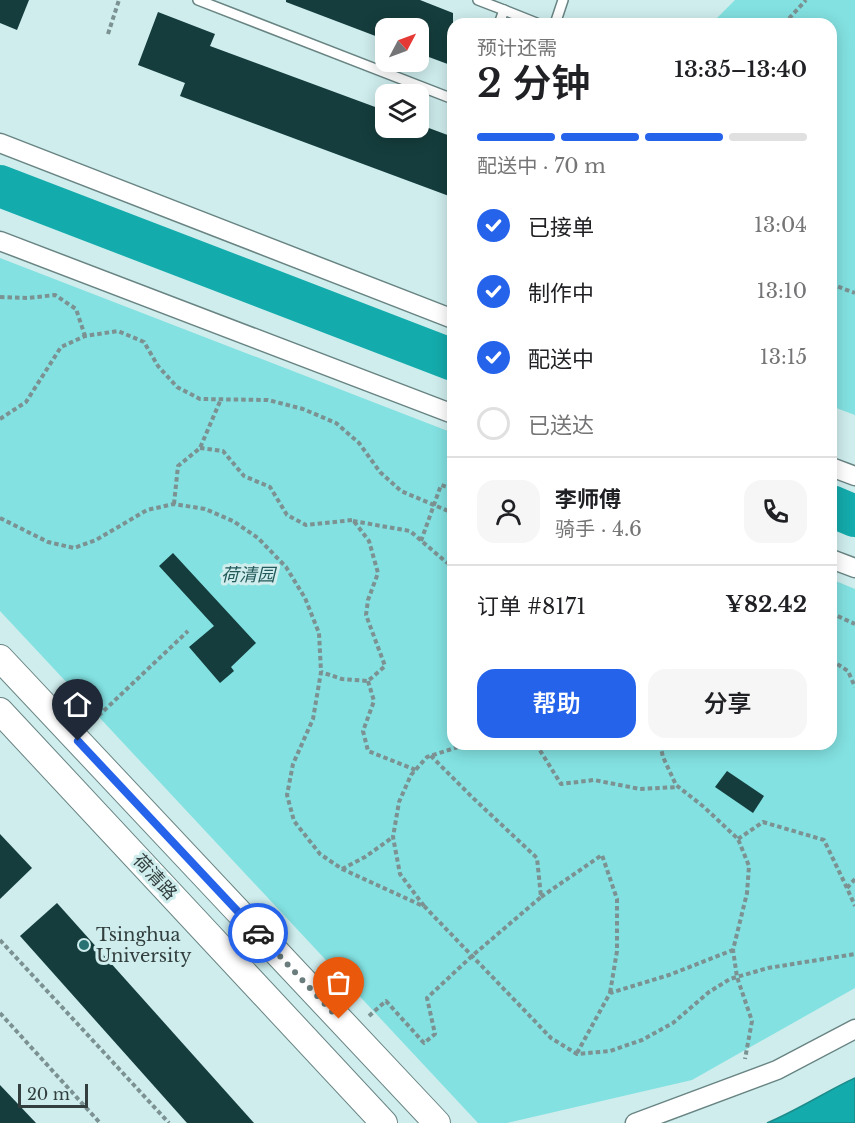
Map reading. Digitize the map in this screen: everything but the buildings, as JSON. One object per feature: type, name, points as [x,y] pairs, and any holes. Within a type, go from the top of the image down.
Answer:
[{"type":"main road","name":"荷清路","points":[[0,658],[436,1123]]},
{"type":"main road","name":"荷清路","points":[[0,711],[384,1123]]},
{"type":"street","points":[[0,143],[447,318]]},
{"type":"street","points":[[0,242],[447,412]]},
{"type":"street","points":[[837,468],[855,476]]},
{"type":"street","points":[[837,561],[855,568]]},
{"type":"street","points":[[635,1123],[777,1070],[855,1029]]},
{"type":"lane","points":[[198,0],[447,97]]},
{"type":"lane","points":[[478,0],[524,18]]},
{"type":"lane","points":[[557,18],[562,0]]},
{"type":"lane","points":[[501,18],[504,10]]},
{"type":"path","points":[[108,34],[119,0]]},
{"type":"path","points":[[790,18],[806,0]]},
{"type":"path","points":[[837,286],[855,293]]},
{"type":"path","points":[[0,297],[28,298],[55,295],[76,309],[85,336]]},
{"type":"path","points":[[0,419],[26,402],[61,347],[85,336],[118,331],[144,342],[158,366],[177,387],[200,399],[268,400],[303,409],[336,423],[359,443],[380,472],[401,491],[447,511]]},
{"type":"path","points":[[174,504],[178,466],[200,448],[220,399]]},
{"type":"path","points":[[200,448],[223,451],[244,476],[270,488],[286,515],[306,525],[353,520],[410,531],[447,560]]},
{"type":"path","points":[[421,541],[441,485],[447,487]]},
{"type":"path","points":[[0,518],[48,542],[74,548],[96,540],[147,510],[174,504],[205,509],[233,520],[258,538],[286,567],[305,598],[319,633],[321,672],[313,719],[292,764],[287,795],[294,821],[320,854],[342,869],[425,907]]},
{"type":"path","points":[[321,672],[342,679],[368,681],[385,666],[366,615],[368,600],[378,573],[369,541],[353,520]]},
{"type":"path","points":[[837,616],[855,624]]},
{"type":"path","points":[[93,721],[188,631]]},
{"type":"path","points":[[837,664],[848,671],[855,687]]},
{"type":"path","points":[[368,681],[374,702],[363,731],[368,751],[416,770]]},
{"type":"path","points":[[448,750],[430,755],[416,770],[399,802],[393,837],[400,874],[425,907],[551,1038],[577,1054],[610,1051],[642,1040],[673,1023],[709,992],[737,976],[768,968],[855,954]]},
{"type":"path","points":[[540,750],[561,784],[594,780],[640,789],[679,787]]},
{"type":"path","points":[[661,750],[676,785],[704,807],[738,839],[749,866],[747,893],[732,950],[737,976],[752,1021],[741,1084]]},
{"type":"path","points":[[430,755],[537,858],[541,897]]},
{"type":"path","points":[[738,839],[763,822],[825,840],[855,906]]},
{"type":"path","points":[[342,869],[365,857],[393,837]]},
{"type":"path","points":[[368,1017],[386,1001],[424,1043],[435,1034],[427,998],[541,897],[602,855],[617,899],[617,951],[610,993],[577,1054]]},
{"type":"path","points":[[847,888],[855,879]]},
{"type":"path","points":[[0,940],[169,1123]]},
{"type":"path","points":[[610,993],[669,975],[732,950]]},
{"type":"path","points":[[0,1013],[100,1123]]},
{"type":"green space","points":[[735,0],[855,0],[855,415],[837,408],[837,18],[717,18]]},
{"type":"green space","name":"荷清园","points":[[0,258],[447,431],[447,750],[837,750],[837,582],[855,589],[855,988],[692,1080],[507,1123],[478,1123],[0,611]]},
{"type":"shaded area","points":[[855,1078],[855,1123],[767,1123],[790,1112]]},
{"type":"waterway","points":[[0,186],[447,358]]},
{"type":"waterway","points":[[837,508],[855,516]]},
{"type":"way so far","points":[[258,933],[339,1019]]},
{"type":"place","name":"Tsinghua University","points":[[84,945]]},
{"type":"route","points":[[78,741],[258,933]]}]
